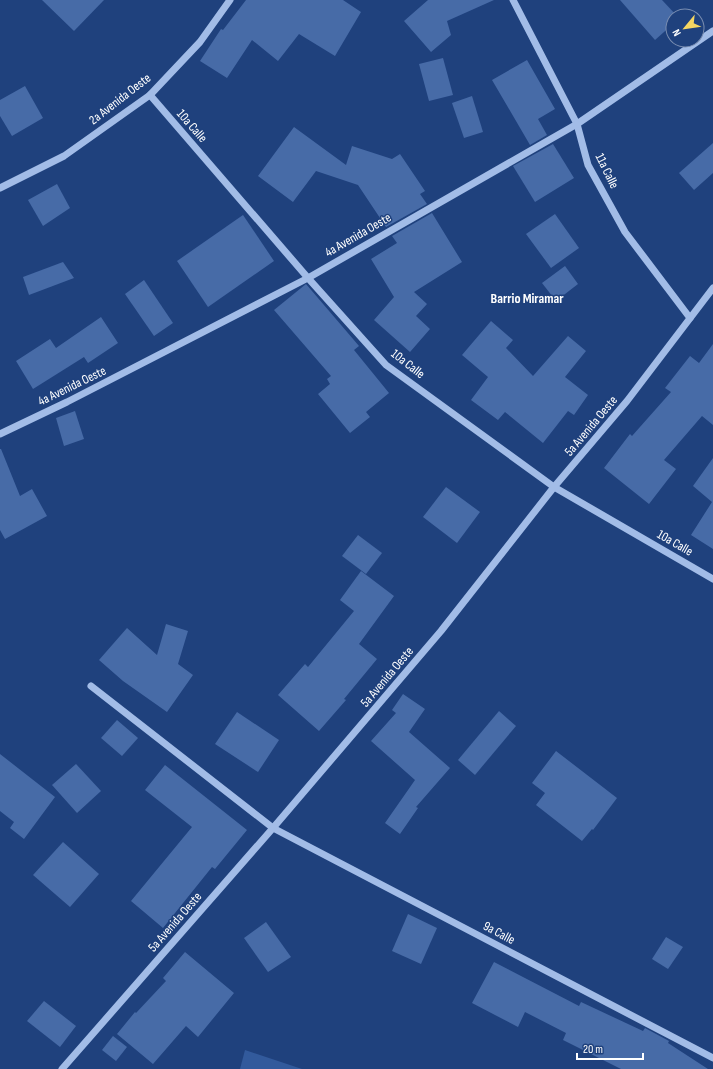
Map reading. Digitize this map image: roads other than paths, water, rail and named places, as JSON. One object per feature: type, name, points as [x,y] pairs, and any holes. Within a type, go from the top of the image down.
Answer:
[{"type":"street","name":"2a Avenida Oeste","points":[[0,188],[64,156],[150,95],[200,42],[230,0]]},
{"type":"street","name":"11a Calle","points":[[513,0],[577,124],[588,165],[625,232],[690,318]]},
{"type":"street","name":"4a Avenida Oeste","points":[[0,434],[81,395],[308,278],[577,124],[713,31]]},
{"type":"street","name":"10a Calle","points":[[150,95],[308,278],[386,365],[554,488],[713,579]]},
{"type":"street","name":"5a Avenida Oeste","points":[[62,1069],[273,828],[441,632],[554,488],[627,401],[713,288]]},
{"type":"street","points":[[706,297],[713,302]]},
{"type":"street","name":"9a Calle","points":[[91,686],[273,828],[713,1058]]},
{"type":"district","name":"Barrio Miramar","points":[[527,298]]}]
